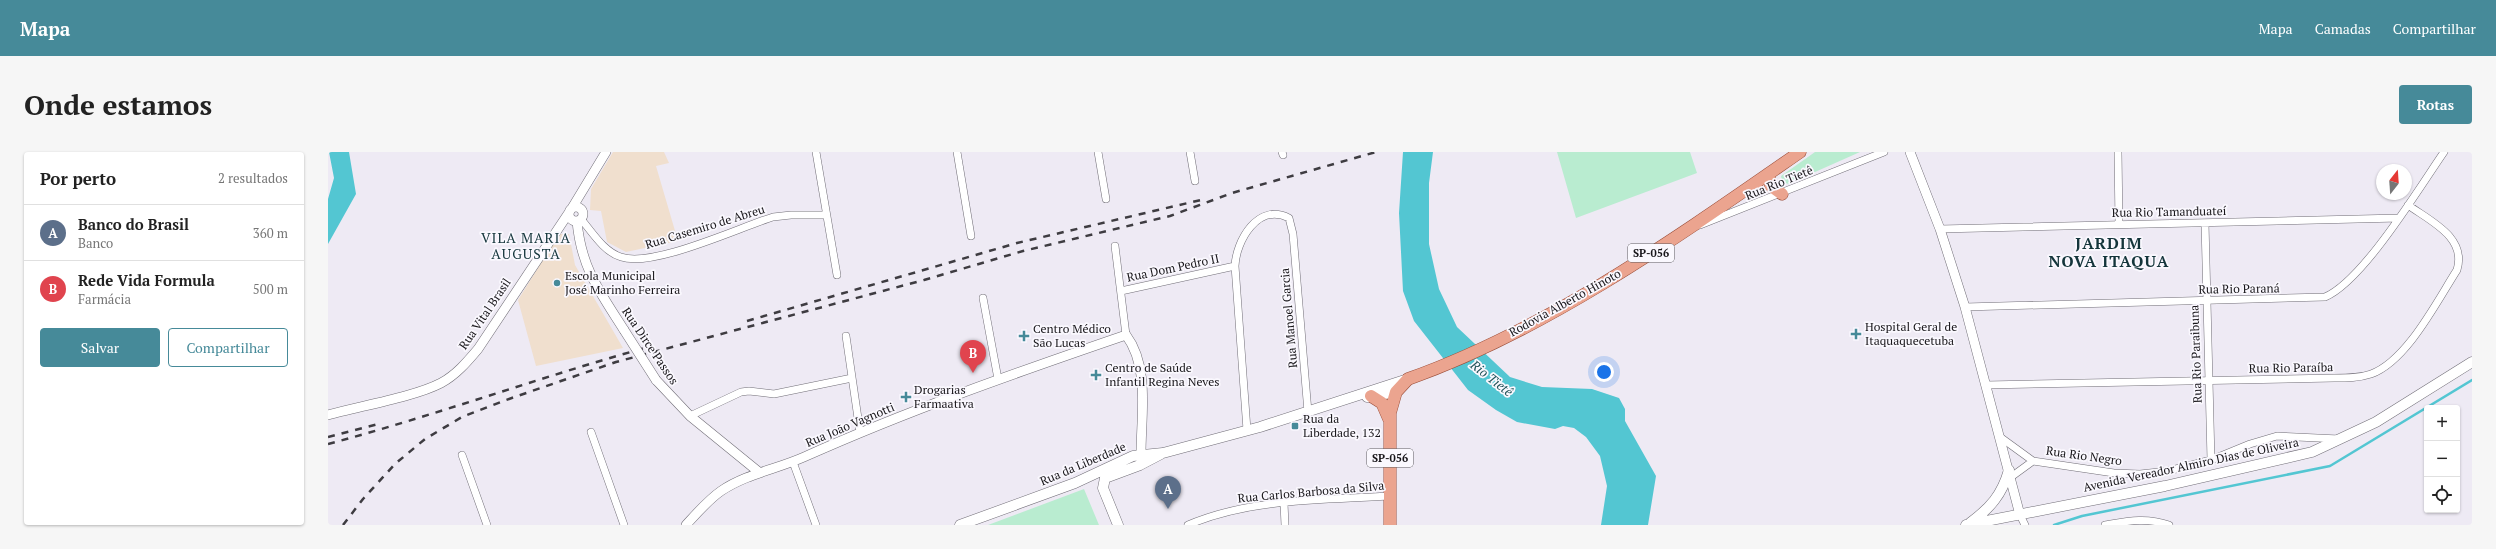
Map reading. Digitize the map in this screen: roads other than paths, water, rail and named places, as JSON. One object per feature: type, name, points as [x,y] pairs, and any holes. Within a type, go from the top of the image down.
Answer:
[{"type":"main road","name":"Rodovia Alberto Hinoto","points":[[1390,525],[1391,496],[1389,420],[1396,392],[1408,379],[1495,341],[1585,294],[1638,262],[1680,232],[1800,152]]},
{"type":"main road","points":[[1768,174],[1771,186],[1782,194]]},
{"type":"main road","name":"Avenida Vereador Almiro Dias de Oliveira","points":[[1967,525],[2285,460],[2343,440],[2390,414],[2472,362]]},
{"type":"main road","name":"Rodovia Alberto Hinoto","points":[[1396,392],[1426,372]]},
{"type":"main road","name":"Rua da Liberdade","points":[[960,525],[1075,483],[1123,460],[1141,454],[1163,453],[1247,430],[1334,404],[1408,379]]},
{"type":"main road","name":"Rua da Liberdade","points":[[1334,404],[1396,392]]},
{"type":"main road","points":[[1370,396],[1382,403],[1389,420]]},
{"type":"main road","points":[[1118,525],[1103,488],[1105,478],[1115,473],[1140,465],[1163,453]]},
{"type":"main road","points":[[1115,473],[1119,468],[1135,462],[1141,454]]},
{"type":"main road","points":[[1967,525],[1986,512],[1995,501],[2010,473]]},
{"type":"main road","points":[[1075,483],[1090,482],[1103,488]]},
{"type":"street","name":"Rua Vital Brasil","points":[[328,415],[416,392],[441,383],[461,369],[478,349],[571,210],[606,152]]},
{"type":"street","points":[[816,152],[836,275]]},
{"type":"street","points":[[957,152],[971,236]]},
{"type":"street","points":[[1098,152],[1106,199]]},
{"type":"street","points":[[1190,152],[1195,181]]},
{"type":"street","name":"Rua Rio Tietê","points":[[1680,232],[1782,194],[1884,152]]},
{"type":"street","points":[[1910,152],[1940,230],[1965,307],[2020,515],[2025,525]]},
{"type":"street","points":[[2118,152],[2119,224]]},
{"type":"street","name":"Rua Rio Paraná","points":[[1965,307],[2314,298],[2334,293],[2360,269],[2408,205],[2444,152]]},
{"type":"street","name":"Rua Vital Brasil","points":[[582,209],[586,184]]},
{"type":"street","name":"Rua Rio Paraíba","points":[[1986,385],[2359,377],[2373,373],[2397,355],[2432,308],[2457,270],[2460,261],[2458,248],[2453,239],[2408,205]]},
{"type":"street","points":[[575,206],[582,209],[584,212],[578,220],[571,219],[571,210],[575,206]]},
{"type":"street","name":"Rua Casemiro de Abreu","points":[[578,220],[607,249],[621,257],[637,259],[658,256],[773,217],[792,215],[826,215]]},
{"type":"street","name":"Rua Dom Pedro II","points":[[1121,291],[1235,266],[1239,245],[1244,233],[1251,226],[1260,219],[1279,215],[1289,218],[1291,222]]},
{"type":"street","name":"Rua Rio Tamanduateí","points":[[1940,230],[2119,224],[2398,218]]},
{"type":"street","name":"Rua Vital Brasil","points":[[555,232],[578,220]]},
{"type":"street","name":"Rua Dirce Passos","points":[[578,220],[581,251],[586,266],[656,380],[690,416],[760,473]]},
{"type":"street","name":"Rua Manoel Garcia","points":[[1291,222],[1308,412]]},
{"type":"street","name":"Rua Rio Paraibuna","points":[[2205,223],[2205,301],[2210,460]]},
{"type":"street","points":[[1114,246],[1126,334],[1135,348],[1141,366],[1141,454]]},
{"type":"street","points":[[1235,266],[1247,430]]},
{"type":"street","points":[[983,298],[998,379]]},
{"type":"street","name":"Rua João Vagnotti","points":[[686,525],[721,491],[760,473],[792,462],[860,432],[998,379],[1126,334]]},
{"type":"street","points":[[846,336],[860,432]]},
{"type":"street","points":[[690,416],[749,391],[774,394],[852,378]]},
{"type":"street","points":[[591,432],[624,525]]},
{"type":"street","name":"Rua Rio Negro","points":[[2000,437],[2033,461],[2114,473],[2140,474],[2168,471],[2210,460],[2250,444],[2277,436],[2343,440]]},
{"type":"street","points":[[462,455],[487,525]]},
{"type":"street","name":"Rua Rio Negro","points":[[2010,473],[2033,461]]},
{"type":"street","points":[[792,462],[816,525]]},
{"type":"street","name":"Rua Carlos Barbosa da Silva","points":[[1188,525],[1232,509],[1284,503],[1391,496]]},
{"type":"street","points":[[1284,503],[1285,525]]},
{"type":"street","points":[[2105,525],[2141,519],[2157,521],[2168,525]]},
{"type":"water","points":[[329,152],[349,152],[356,194],[328,244],[328,199],[334,178]]},
{"type":"water","name":"Rio Tietê","points":[[1403,152],[1433,152],[1429,183],[1429,244],[1439,289],[1457,327],[1510,377],[1542,387],[1592,389],[1619,398],[1625,409],[1625,421],[1656,476],[1648,525],[1601,525],[1607,486],[1600,456],[1586,437],[1574,428],[1563,426],[1555,429],[1517,422],[1496,410],[1468,390],[1414,321],[1403,291],[1399,213]]},
{"type":"waterway","points":[[2054,525],[2082,516],[2330,466],[2472,380]]},
{"type":"railway","points":[[343,525],[363,499],[395,464],[425,439],[462,417],[506,400],[616,362],[924,280],[1023,251],[1170,216],[1232,193],[1376,152]]},
{"type":"railway","points":[[747,321],[1017,243],[1205,199]]},
{"type":"railway","points":[[328,444],[409,421],[652,346]]},
{"type":"railway","points":[[328,437],[378,424]]},
{"type":"place","name":"Escola Municipal José Marinho Ferreira","points":[[557,283]]},
{"type":"place","name":"Hospital Geral de Itaquaquecetuba","points":[[1856,334]]},
{"type":"place","name":"Centro Médico São Lucas","points":[[1024,336]]},
{"type":"place","name":"Rede Vida Formula","points":[[973,373]]},
{"type":"place","name":"Centro de Saúde Infantil Regina Neves","points":[[1096,375]]},
{"type":"place","name":"Drogarias Farmaativa","points":[[906,397]]},
{"type":"place","name":"Rua da Liberdade, 132","points":[[1295,426]]},
{"type":"place","name":"Banco do Brasil","points":[[1168,509]]},
{"type":"district","name":"VILA MARIA AUGUSTA","points":[[526,246]]},
{"type":"district","name":"JARDIM NOVA ITAQUA","points":[[2109,252]]}]
